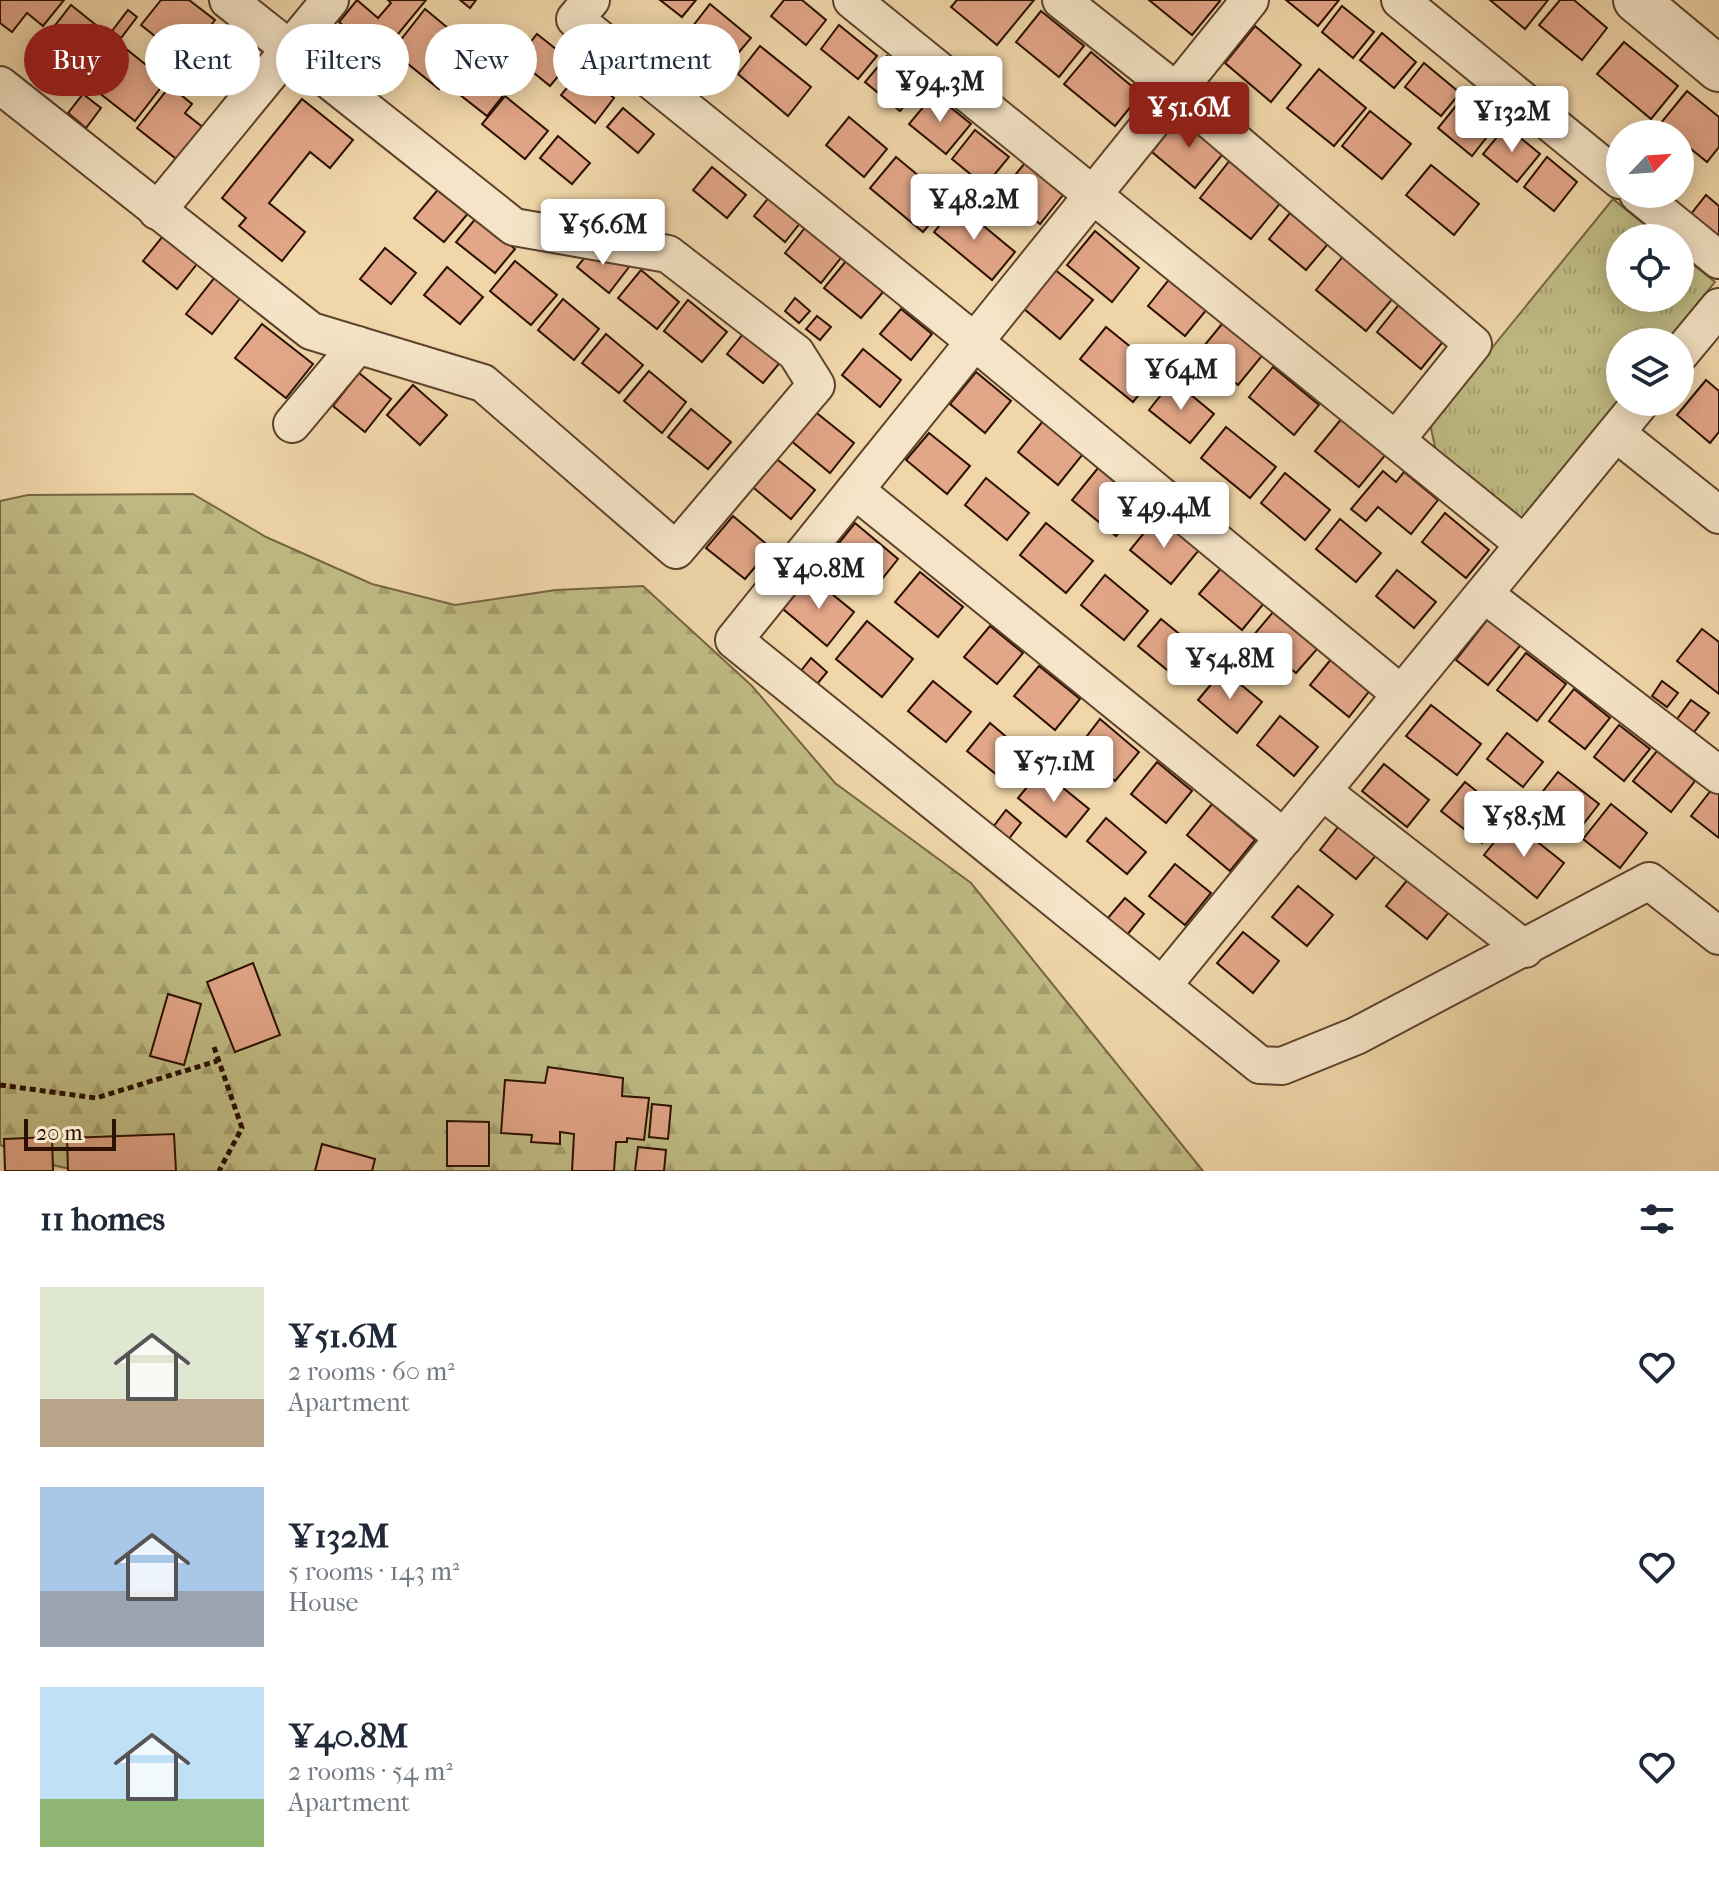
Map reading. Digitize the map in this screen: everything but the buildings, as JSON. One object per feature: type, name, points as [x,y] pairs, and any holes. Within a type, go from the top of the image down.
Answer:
[{"type":"street","points":[[228,0],[276,39]]},
{"type":"street","points":[[310,24],[330,0]]},
{"type":"street","points":[[591,0],[575,19],[975,342],[1401,694]]},
{"type":"street","points":[[852,0],[1524,544]]},
{"type":"street","points":[[1061,0],[1177,92],[1473,344],[1396,440]]},
{"type":"street","points":[[1250,0],[734,640],[1260,1065],[1282,1066],[1356,1036],[1649,881],[1719,936]]},
{"type":"street","points":[[1400,0],[1606,169]]},
{"type":"street","points":[[1636,0],[1719,69]]},
{"type":"street","points":[[157,211],[276,66]]},
{"type":"street","points":[[3,92],[311,331],[483,383],[676,550],[816,385],[796,353],[668,254],[514,227],[347,96]]},
{"type":"street","points":[[1655,208],[1719,260]]},
{"type":"street","points":[[1694,337],[1719,307]]},
{"type":"street","points":[[292,424],[358,345]]},
{"type":"street","points":[[1163,985],[1630,416]]},
{"type":"street","points":[[1616,433],[1719,515]]},
{"type":"street","points":[[855,490],[1284,838]]},
{"type":"street","points":[[1484,594],[1719,775]]},
{"type":"street","points":[[1322,791],[1525,949]]},
{"type":"path","points":[[214,1047],[242,1128],[219,1171]]},
{"type":"path","points":[[0,1085],[96,1098],[217,1061]]},
{"type":"green space","points":[[1606,208],[1624,208],[1644,224],[1606,224],[1606,312],[1690,312],[1677,328],[1606,328],[1606,416],[1521,520],[1436,451],[1430,424]]},
{"type":"green space","points":[[1694,265],[1715,282],[1694,308]]},
{"type":"green space","points":[[193,494],[266,537],[372,584],[455,605],[556,590],[643,586],[752,686],[835,783],[971,883],[1203,1171],[80,1171],[43,1163],[0,1145],[0,501],[28,495]]}]
